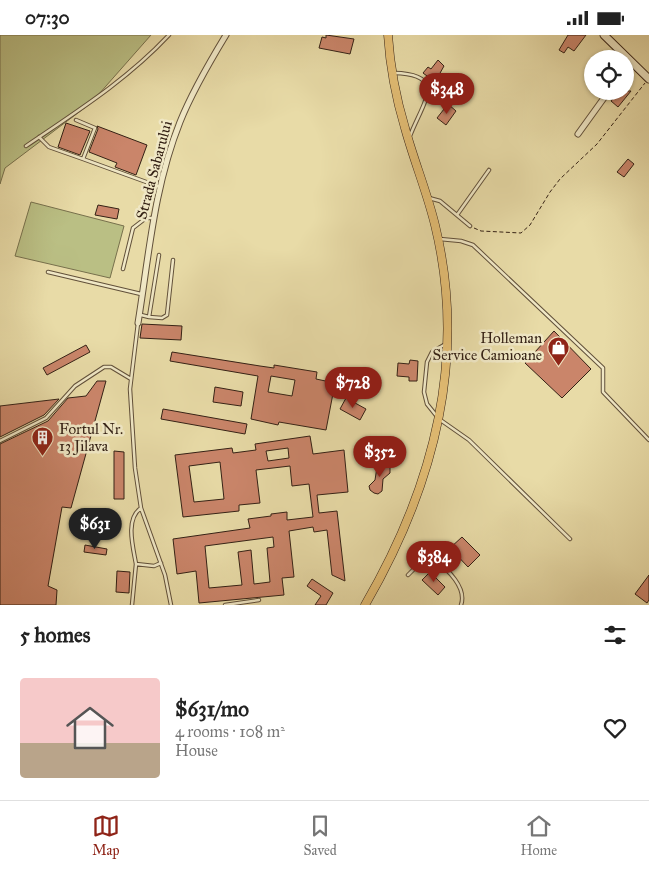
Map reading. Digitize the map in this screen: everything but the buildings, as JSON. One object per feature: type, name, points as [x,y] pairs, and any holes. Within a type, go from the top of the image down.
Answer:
[{"type":"main road","points":[[368,604],[416,500],[430,460],[444,392],[447,343],[445,285],[438,239],[428,198],[408,140],[393,73],[388,35]]},
{"type":"street","name":"Strada Sabarului","points":[[138,323],[153,218],[179,123],[192,95],[226,35]]},
{"type":"street","points":[[604,35],[620,50]]},
{"type":"street","points":[[634,64],[649,79]]},
{"type":"street","points":[[578,134],[603,100]]},
{"type":"lane","points":[[26,146],[88,105],[129,74],[169,35]]},
{"type":"lane","points":[[393,73],[416,74],[421,77],[426,86],[423,107],[408,140]]},
{"type":"lane","points":[[76,120],[95,128],[83,159]]},
{"type":"lane","points":[[39,137],[49,147],[160,187]]},
{"type":"lane","points":[[457,215],[488,170]]},
{"type":"lane","points":[[428,198],[440,201],[470,226]]},
{"type":"lane","points":[[123,269],[133,228],[146,218],[153,218]]},
{"type":"lane","points":[[438,239],[461,241],[473,245],[518,287],[603,368],[603,392],[649,440]]},
{"type":"lane","points":[[150,317],[159,255]]},
{"type":"lane","points":[[139,315],[162,318],[167,315],[173,261]]},
{"type":"lane","points":[[48,273],[142,294]]},
{"type":"lane","points":[[138,323],[131,379],[135,468],[141,508],[162,563],[171,605]]},
{"type":"lane","points":[[447,343],[432,352],[427,362],[425,399],[439,419],[469,440],[570,539]]},
{"type":"lane","points":[[0,441],[46,419],[75,386],[104,367],[111,367],[131,379]]},
{"type":"lane","points":[[132,605],[136,564],[132,522],[135,512],[141,508]]},
{"type":"lane","points":[[408,575],[421,562],[434,560],[456,580],[461,589],[461,605]]},
{"type":"lane","points":[[136,564],[154,566],[162,563]]},
{"type":"lane","points":[[225,605],[259,600]]},
{"type":"path","points":[[470,226],[481,231],[521,233],[530,225],[560,179],[597,144],[649,79]]},
{"type":"green space","points":[[0,35],[151,35],[91,103],[5,168],[0,184]]},
{"type":"green space","points":[[31,202],[124,226],[110,278],[15,256]]},
{"type":"place","name":"Holleman Service Camioane","points":[[558,366]]},
{"type":"place","name":"Fortul Nr. 13 Jilava","points":[[43,457]]}]
